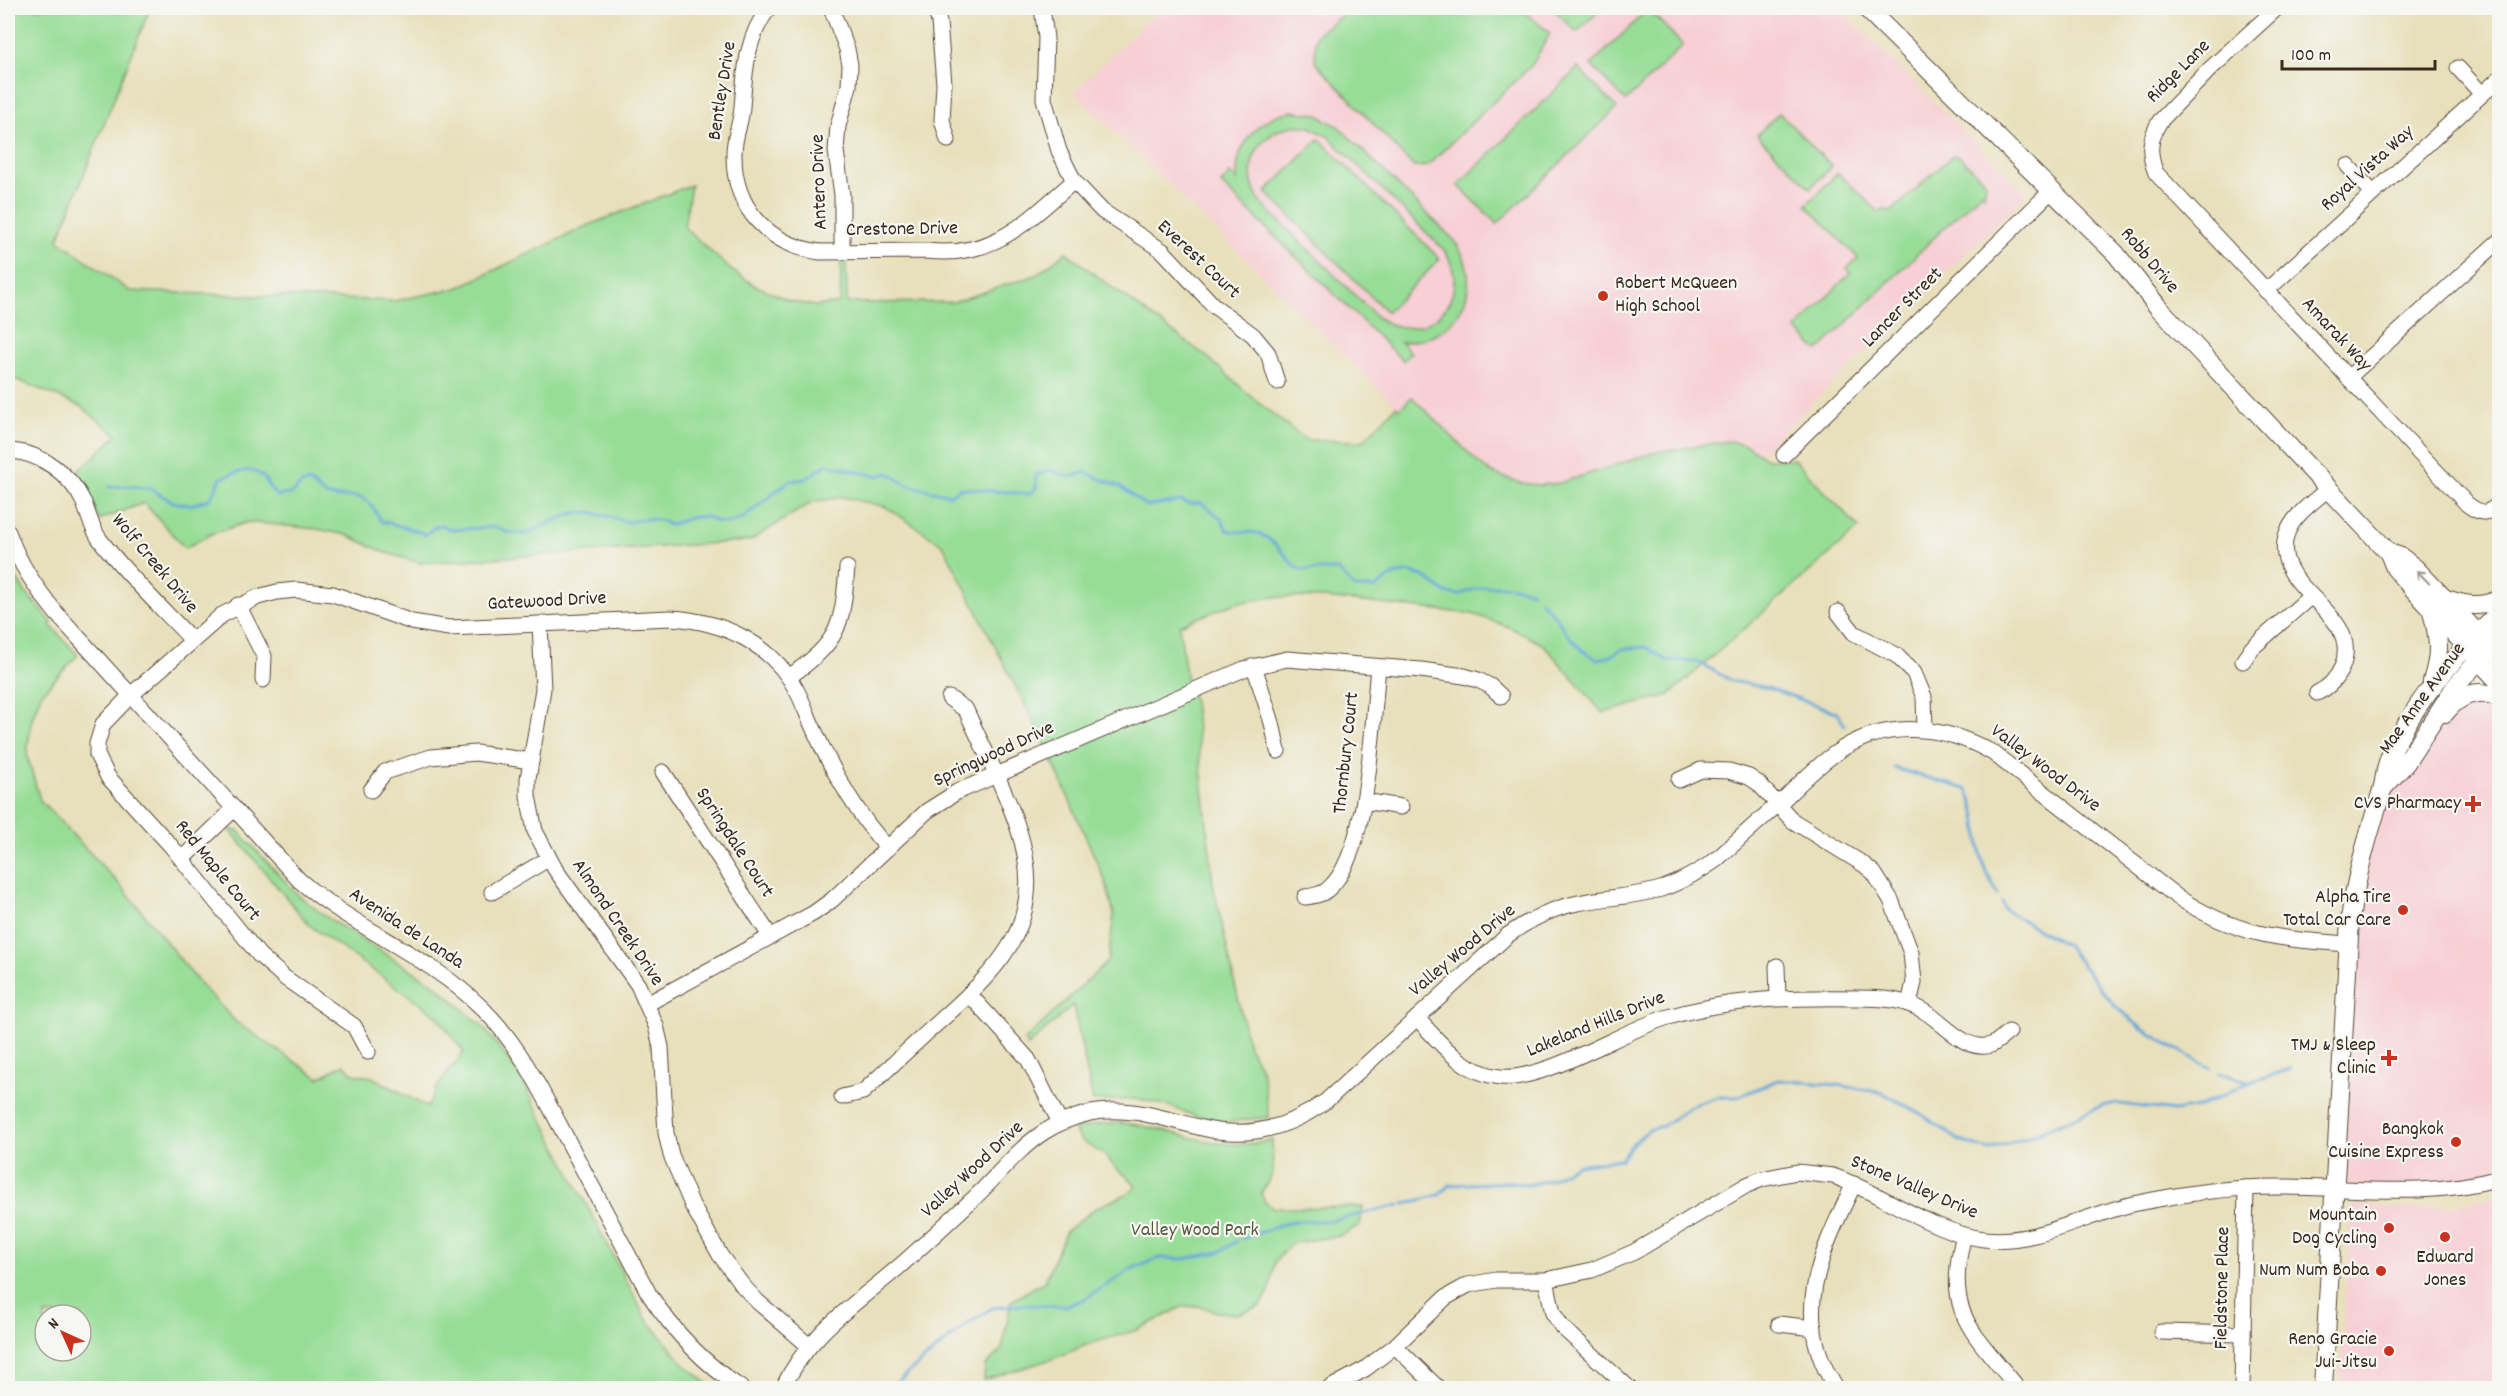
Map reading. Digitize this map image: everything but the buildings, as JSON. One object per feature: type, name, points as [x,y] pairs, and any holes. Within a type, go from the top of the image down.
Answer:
[{"type":"main road","name":"Robb Drive","points":[[1866,8],[2115,254],[2158,307],[2389,553],[2395,568],[2404,579],[2438,604],[2485,647],[2499,683]]},
{"type":"main road","points":[[2427,695],[2439,658],[2438,604],[2478,605],[2499,599]]},
{"type":"main road","name":"Mae Anne Avenue","points":[[2383,788],[2410,756],[2435,714],[2485,647],[2499,612]]},
{"type":"main road","name":"Mae Anne Avenue","points":[[2323,1389],[2348,944],[2356,878],[2366,838],[2383,788],[2389,759],[2427,695],[2485,647]]},
{"type":"main road","points":[[2410,756],[2429,738],[2450,707],[2461,698],[2482,693],[2499,698]]},
{"type":"street","name":"Bentley Drive","points":[[739,186],[734,156],[742,110],[746,62],[756,29],[769,8]]},
{"type":"street","name":"Antero Drive","points":[[831,8],[847,50],[850,65],[849,86],[838,126],[836,151],[843,195],[842,251]]},
{"type":"street","points":[[935,8],[939,22],[944,84],[942,120],[948,140]]},
{"type":"street","name":"Everest Court","points":[[1042,8],[1046,38],[1044,99],[1059,151],[1074,182],[1102,211],[1163,251],[1214,306],[1252,335],[1268,353],[1277,382]]},
{"type":"street","name":"Ridge Lane","points":[[2163,182],[2156,173],[2150,152],[2154,131],[2160,121],[2269,10]]},
{"type":"street","points":[[2458,68],[2482,94]]},
{"type":"street","name":"Royal Vista Way","points":[[2266,291],[2499,78]]},
{"type":"street","points":[[2348,166],[2373,193]]},
{"type":"street","name":"Crestone Drive","points":[[739,186],[750,212],[773,236],[804,250],[943,253],[984,247],[1011,234],[1074,182]]},
{"type":"street","name":"Amarak Way","points":[[2163,182],[2454,491],[2475,510],[2482,513],[2487,513],[2499,503]]},
{"type":"street","name":"Lancer Street","points":[[1784,455],[2052,190]]},
{"type":"street","points":[[2348,378],[2499,240]]},
{"type":"street","name":"Wolf Creek Drive","points":[[8,451],[26,453],[40,458],[64,476],[83,502],[100,540],[192,640]]},
{"type":"street","points":[[2317,693],[2325,689],[2337,676],[2346,650],[2339,626],[2311,596],[2287,565],[2285,540],[2294,520],[2328,489]]},
{"type":"street","name":"Avenida de Landa","points":[[8,532],[19,563],[29,580],[57,614],[299,880],[320,898],[439,972],[482,1008],[500,1028],[535,1079],[649,1294],[664,1317],[702,1359],[741,1389]]},
{"type":"street","points":[[789,677],[815,658],[834,635],[844,608],[847,568]]},
{"type":"street","name":"Gatewood Drive","points":[[131,695],[222,615],[238,605],[277,592],[314,591],[342,597],[412,622],[449,628],[670,618],[712,623],[747,638],[764,650],[789,677],[817,738],[861,814],[888,848]]},
{"type":"street","points":[[2244,661],[2252,648],[2311,596]]},
{"type":"street","points":[[238,605],[264,656],[263,680]]},
{"type":"street","points":[[1839,612],[1854,633],[1896,655],[1914,673],[1924,697],[1925,729]]},
{"type":"street","name":"Almond Creek Drive","points":[[540,624],[543,689],[531,761],[528,796],[535,831],[548,859],[638,985],[647,1004],[661,1047],[666,1133],[671,1155],[692,1205],[720,1255],[743,1286],[808,1345]]},
{"type":"street","name":"Springwood Drive","points":[[647,1004],[806,918],[832,900],[942,801],[995,775],[1254,666],[1287,659],[1299,660]]},
{"type":"street","name":"Thornbury Court","points":[[1299,660],[1378,668],[1362,820],[1353,848],[1340,874],[1327,890],[1316,896],[1305,897]]},
{"type":"street","points":[[1254,666],[1272,723],[1278,751]]},
{"type":"street","points":[[1378,668],[1464,676],[1490,686],[1501,696]]},
{"type":"street","name":"Red Maple Court","points":[[131,695],[107,718],[96,744],[98,760],[108,777],[182,858],[260,955],[285,978],[354,1026],[368,1052]]},
{"type":"street","points":[[842,1097],[863,1092],[990,975],[1011,944],[1019,927],[1027,892],[1026,864],[1021,837],[966,711],[949,698]]},
{"type":"street","name":"Valley Wood Drive","points":[[783,1389],[797,1360],[808,1345],[978,1195],[1030,1142],[1060,1123],[1090,1113],[1127,1111],[1224,1132],[1262,1131],[1296,1120],[1326,1101],[1508,935],[1524,924],[1559,907],[1642,893],[1682,881],[1716,860],[1820,765],[1850,744],[1887,731],[1925,729],[1958,736],[1993,753],[2176,896],[2207,915],[2239,929],[2263,936],[2348,944]]},
{"type":"street","points":[[371,790],[385,771],[431,757],[476,753],[531,761]]},
{"type":"street","points":[[1679,780],[1701,771],[1739,773],[1758,783],[1799,825],[1863,864],[1884,885],[1911,953],[1914,981],[1909,1004]]},
{"type":"street","name":"Springdale Court","points":[[663,772],[770,936]]},
{"type":"street","points":[[1364,801],[1401,807]]},
{"type":"street","points":[[182,858],[234,808]]},
{"type":"street","points":[[492,892],[548,859]]},
{"type":"street","points":[[1777,966],[1778,997]]},
{"type":"street","points":[[969,994],[1028,1059],[1060,1123]]},
{"type":"street","name":"Lakeland Hills Drive","points":[[1417,1018],[1452,1056],[1464,1065],[1489,1075],[1516,1077],[1543,1070],[1663,1018],[1724,1003],[1778,997],[1881,998],[1909,1004],[1924,1010],[1959,1038],[1970,1043],[1991,1045],[2009,1032]]},
{"type":"street","name":"Stone Valley Drive","points":[[1330,1389],[1365,1369],[1395,1346],[1445,1298],[1468,1285],[1496,1280],[1546,1280],[1569,1276],[1614,1262],[1747,1185],[1779,1174],[1814,1173],[1833,1176],[1964,1235],[1983,1239],[2020,1238],[2133,1204],[2184,1194],[2246,1188],[2383,1192],[2447,1190],[2499,1178]]},
{"type":"street","points":[[1836,1389],[1823,1365],[1814,1328],[1812,1307],[1817,1268],[1823,1250],[1854,1184]]},
{"type":"street","name":"Fieldstone Place","points":[[2242,1389],[2246,1188]]},
{"type":"street","points":[[1964,1235],[1955,1278],[1960,1307],[1974,1334],[2018,1389]]},
{"type":"street","points":[[1546,1280],[1553,1313],[1562,1327],[1629,1389]]},
{"type":"street","points":[[1779,1324],[1814,1328]]},
{"type":"street","points":[[2162,1332],[2243,1334]]},
{"type":"street","points":[[1395,1346],[1438,1389]]},
{"type":"shaded area","name":"Robert McQueen High School","points":[[1160,8],[1839,8],[2027,194],[1760,454],[1746,445],[1729,441],[1698,444],[1656,452],[1560,483],[1539,485],[1521,483],[1492,473],[1399,409],[1074,92]]},
{"type":"shaded area","points":[[2500,698],[2499,1175],[2482,1183],[2334,1189],[2350,920],[2376,805],[2450,707]]},
{"type":"shaded area","points":[[2499,1195],[2499,1388],[2339,1388],[2351,1209],[2358,1205],[2417,1209],[2456,1205]]},
{"type":"green space","points":[[8,8],[150,8],[58,240],[130,291],[394,301],[457,288],[589,225],[691,185],[684,227],[731,270],[754,285],[790,301],[815,306],[840,303],[841,262],[846,262],[847,303],[954,302],[1036,275],[1066,252],[1206,356],[1260,404],[1306,440],[1363,441],[1396,406],[1399,409],[1412,397],[1492,473],[1521,483],[1539,485],[1560,483],[1656,452],[1729,441],[1746,445],[1767,459],[1794,459],[1859,528],[1669,695],[1603,713],[1544,645],[1509,627],[1473,614],[1326,598],[1275,597],[1236,603],[1179,625],[1187,682],[1194,701],[1213,884],[1248,1044],[1262,1071],[1269,1117],[1227,1122],[1198,1117],[1169,1106],[1139,1099],[1093,1101],[1073,1005],[1028,1046],[1024,1041],[1108,961],[1114,915],[1106,883],[1044,742],[943,545],[886,507],[843,497],[812,502],[750,541],[420,563],[384,552],[347,535],[317,529],[248,522],[211,534],[185,548],[144,503],[99,520],[92,500],[75,474],[117,435],[80,406],[8,376]]},
{"type":"green space","points":[[1352,8],[1519,8],[1550,33],[1532,65],[1427,166],[1414,167],[1315,62],[1316,35]]},
{"type":"green space","points":[[1552,8],[1602,8],[1577,32]]},
{"type":"green space","points":[[1648,9],[1683,45],[1626,101],[1591,65]]},
{"type":"green space","points":[[1578,68],[1617,108],[1497,224],[1458,185]]},
{"type":"green space","points":[[1291,111],[1316,114],[1339,127],[1452,238],[1463,255],[1468,273],[1467,291],[1462,307],[1452,321],[1439,332],[1421,340],[1401,342],[1411,353],[1403,361],[1221,184],[1230,174],[1237,180],[1240,155],[1250,135],[1268,120]],"holes":[[[1292,126],[1308,126],[1329,137],[1444,250],[1452,268],[1454,285],[1450,300],[1441,313],[1428,322],[1413,327],[1396,326],[1378,318],[1262,204],[1255,192],[1252,180],[1251,168],[1254,156],[1268,137],[1279,130]]]},
{"type":"green space","points":[[1779,113],[1832,166],[1810,188],[1757,135]]},
{"type":"green space","points":[[1319,139],[1440,259],[1387,312],[1266,192]]},
{"type":"green space","points":[[1953,155],[1960,157],[1986,183],[1984,195],[1981,192],[1818,351],[1796,329],[1850,273],[1847,269],[1858,258],[1806,205],[1838,173],[1879,212],[1883,209],[1891,212]]},
{"type":"green space","points":[[8,565],[25,592],[52,622],[50,625],[78,655],[41,694],[31,722],[27,755],[40,800],[122,887],[201,985],[236,1022],[319,1078],[344,1064],[353,1074],[372,1077],[427,1107],[441,1081],[464,1052],[436,1015],[309,925],[229,829],[238,831],[298,895],[329,919],[437,986],[484,1028],[511,1063],[645,1317],[684,1364],[713,1388],[8,1388]]},
{"type":"green space","name":"Valley Wood Park","points":[[1124,1123],[1214,1142],[1251,1144],[1272,1140],[1273,1173],[1261,1194],[1265,1202],[1274,1208],[1363,1207],[1360,1225],[1340,1236],[1292,1243],[1275,1261],[1269,1292],[1260,1306],[1238,1314],[1218,1312],[1199,1306],[1182,1307],[1137,1330],[1088,1344],[1055,1358],[984,1380],[985,1366],[1002,1349],[1011,1301],[1045,1281],[1066,1231],[1096,1208],[1131,1192],[1136,1186],[1104,1154],[1089,1146],[1074,1130],[1100,1124]]},
{"type":"waterway","points":[[109,487],[131,486],[151,489],[173,502],[190,505],[210,499],[221,478],[237,472],[253,471],[263,477],[278,496],[293,493],[301,484],[309,482],[329,496],[362,498],[371,505],[381,521],[425,535],[436,526],[442,525],[450,530],[495,527],[506,532],[526,534],[570,514],[589,512],[629,522],[646,519],[661,520],[669,525],[693,517],[707,517],[717,522],[729,523],[743,518],[789,481],[806,479],[827,464],[876,476],[889,473],[907,485],[950,495],[960,488],[1030,494],[1036,488],[1036,475],[1049,470],[1072,477],[1084,472],[1121,487],[1146,506],[1180,501],[1191,504],[1201,503],[1221,518],[1227,530],[1260,534],[1271,541],[1300,570],[1338,570],[1355,588],[1375,588],[1394,575],[1408,572],[1423,576],[1446,593],[1460,595],[1468,591],[1496,586],[1515,587],[1532,592]]},
{"type":"waterway","points":[[1540,600],[1582,650],[1597,659],[1609,657],[1622,649],[1646,647],[1666,660],[1696,661],[1732,681],[1768,688],[1836,712],[1845,725]]},
{"type":"waterway","points":[[1894,768],[1966,789],[1976,814],[1983,863],[1998,894]]},
{"type":"waterway","points":[[2002,902],[2005,910],[2066,945],[2114,1005],[2142,1029],[2210,1068]]},
{"type":"waterway","points":[[2219,1073],[2250,1082],[2291,1069]]},
{"type":"waterway","points":[[1404,1204],[1439,1195],[1450,1185],[1512,1182],[1528,1185],[1552,1179],[1577,1165],[1621,1159],[1633,1143],[1649,1130],[1663,1126],[1691,1106],[1717,1097],[1737,1097],[1778,1080],[1838,1085],[1883,1093],[1921,1114],[1960,1141],[1989,1150],[2026,1138],[2103,1105],[2120,1104],[2174,1111],[2198,1107],[2250,1082]]},
{"type":"waterway","points":[[1242,1239],[1293,1221],[1331,1221],[1399,1205]]},
{"type":"waterway","points":[[890,1388],[966,1325],[992,1308],[1019,1305],[1065,1306],[1083,1300],[1133,1268],[1160,1258],[1184,1259],[1220,1252],[1237,1241]]},
{"type":"place","name":"Robert McQueen High School","points":[[1603,296]]},
{"type":"place","name":"CVS Pharmacy","points":[[2473,804]]},
{"type":"place","name":"Alpha Tire Total Car Care","points":[[2403,910]]},
{"type":"place","name":"TMJ & Sleep Clinic","points":[[2389,1058]]},
{"type":"place","name":"Bangkok Cuisine Express","points":[[2456,1142]]},
{"type":"place","name":"Mountain Dog Cycling","points":[[2389,1228]]},
{"type":"place","name":"Edward Jones","points":[[2445,1237]]},
{"type":"place","name":"Num Num Boba","points":[[2381,1271]]},
{"type":"place","name":"Reno Gracie Jui-Jitsu","points":[[2389,1351]]}]
